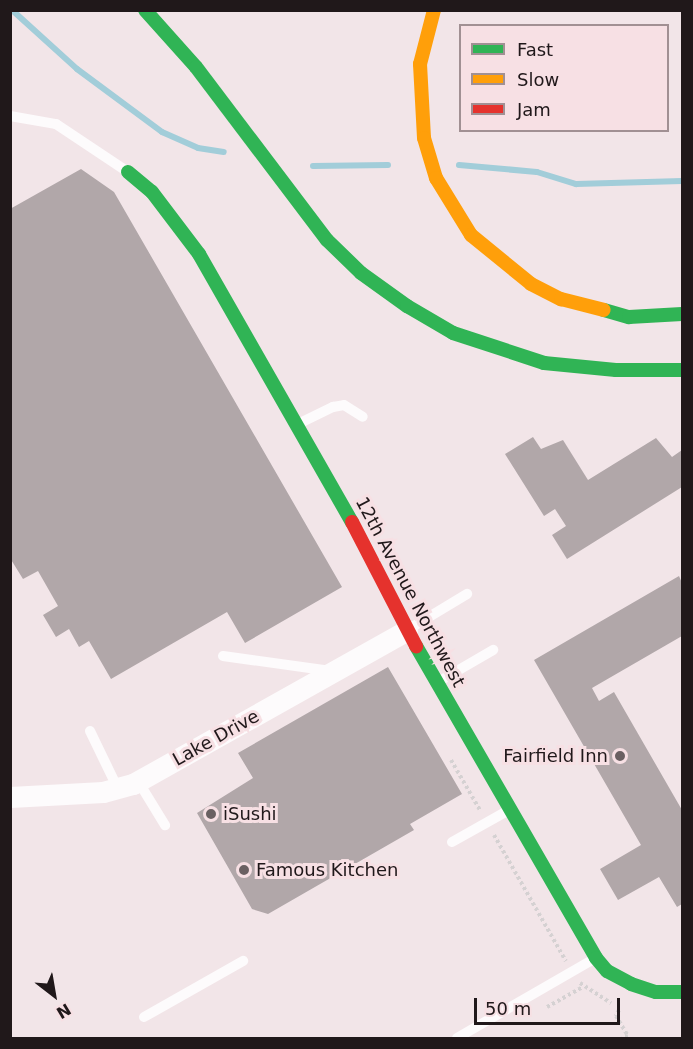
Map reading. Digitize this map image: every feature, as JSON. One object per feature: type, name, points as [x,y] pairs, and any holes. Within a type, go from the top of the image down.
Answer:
[{"type":"main road","points":[[145,10],[196,67],[327,240],[361,273],[408,306],[453,333],[544,363],[597,369],[682,370]]},
{"type":"main road","points":[[435,10],[420,64],[424,138],[436,178],[471,235],[531,284],[561,299],[629,317],[682,314]]},
{"type":"main road","name":"12th Avenue Northwest","points":[[128,172],[176,220],[347,511],[407,630],[596,958],[607,971],[631,984],[656,992],[682,992]]},
{"type":"street","name":"Lake Drive","points":[[10,797],[118,789],[138,781],[407,630]]},
{"type":"lane","points":[[10,116],[56,124],[128,172]]},
{"type":"lane","points":[[297,424],[333,406],[344,405],[363,417]]},
{"type":"lane","points":[[407,630],[467,594]]},
{"type":"lane","points":[[437,682],[493,650]]},
{"type":"lane","points":[[223,656],[334,671]]},
{"type":"lane","points":[[90,731],[118,789]]},
{"type":"lane","points":[[138,781],[165,825]]},
{"type":"lane","points":[[452,842],[510,809]]},
{"type":"lane","points":[[457,1038],[596,958]]},
{"type":"lane","points":[[144,1017],[243,961]]},
{"type":"path","points":[[547,1007],[583,987]]},
{"type":"path","points":[[619,1010],[616,1016],[627,1036],[622,1038]]},
{"type":"building","points":[[81,169],[114,192],[342,587],[245,643],[227,612],[111,679],[89,641],[79,647],[69,629],[56,637],[43,615],[58,606],[38,571],[23,579],[10,558],[10,209]]},
{"type":"building","points":[[533,437],[541,449],[563,440],[588,480],[656,438],[672,457],[682,450],[682,487],[567,559],[552,535],[566,526],[555,509],[544,516],[505,454]]},
{"type":"building","name":"Fairfield Inn","points":[[679,576],[682,583],[682,636],[592,688],[599,701],[614,692],[682,810],[682,904],[677,907],[659,877],[618,900],[600,869],[641,845],[534,660]]},
{"type":"building","points":[[388,667],[462,794],[410,824],[414,830],[268,914],[252,909],[197,813],[253,778],[238,753]]},
{"type":"waterway","points":[[12,10],[77,69],[162,132],[198,148],[224,152]]},
{"type":"waterway","points":[[313,166],[388,165]]},
{"type":"waterway","points":[[459,165],[537,172],[576,184],[682,181]]},
{"type":"traffic: fast","points":[[145,10],[196,67],[327,240],[361,273],[407,306],[453,333],[544,363],[616,370],[682,370]]},
{"type":"traffic: fast","points":[[128,172],[152,192],[199,254],[352,522]]},
{"type":"traffic: fast","points":[[604,310],[629,317],[682,314]]},
{"type":"traffic: fast","points":[[416,646],[596,958],[607,971],[631,984],[656,992],[682,992]]},
{"type":"traffic: slow","points":[[434,10],[420,64],[424,138],[436,178],[471,235],[531,284],[561,299],[604,310]]},
{"type":"traffic: jam","points":[[352,522],[416,646]]},
{"type":"place","name":"Fairfield Inn","points":[[620,756]]},
{"type":"place","name":"iSushi","points":[[211,814]]},
{"type":"place","name":"Famous Kitchen","points":[[244,870]]}]
